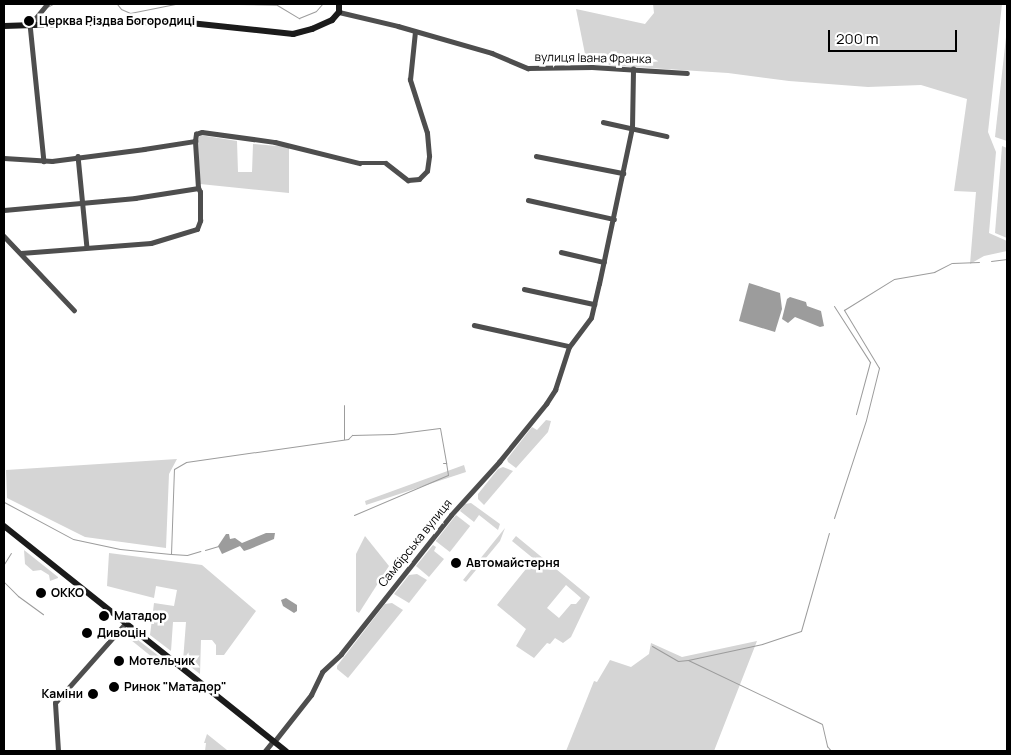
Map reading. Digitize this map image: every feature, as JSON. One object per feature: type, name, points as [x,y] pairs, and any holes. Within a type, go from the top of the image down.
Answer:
[{"type":"main road","points":[[4,26],[190,22],[293,34],[328,22],[339,12],[339,4]]},
{"type":"main road","points":[[4,526],[286,751]]},
{"type":"street","points":[[44,161],[32,24],[46,5]]},
{"type":"street","name":"вулиця Івана Франка","points":[[339,12],[492,53],[528,68],[633,69],[687,73]]},
{"type":"street","points":[[21,253],[151,243],[197,229],[200,221],[200,192],[198,188],[195,141],[196,134],[202,132],[276,142],[359,164],[386,163],[408,180],[419,179],[427,170],[429,156],[427,133],[410,80],[416,32]]},
{"type":"street","points":[[474,325],[569,346],[586,325],[594,304],[604,262],[632,128],[633,69]]},
{"type":"street","points":[[603,122],[666,136]]},
{"type":"street","points":[[4,158],[44,161],[129,152],[195,141]]},
{"type":"street","points":[[78,156],[87,247]]},
{"type":"street","points":[[536,156],[623,173]]},
{"type":"street","points":[[4,210],[83,204],[198,188]]},
{"type":"street","points":[[528,200],[614,219]]},
{"type":"street","points":[[4,236],[74,310]]},
{"type":"street","points":[[561,252],[604,262]]},
{"type":"street","points":[[524,289],[594,304]]},
{"type":"street","name":"Самбірська вулиця","points":[[264,751],[311,695],[322,672],[341,654],[451,515],[499,462],[546,404],[555,390],[569,346]]},
{"type":"street","points":[[58,751],[55,703],[125,624]]},
{"type":"shaded area","points":[[653,4],[1002,4],[988,132],[996,152],[989,233],[1007,241],[1007,251],[984,256],[970,264],[976,192],[954,191],[967,99],[921,85],[868,87],[789,81],[728,73],[587,64],[576,9],[645,24],[654,13]]},
{"type":"shaded area","points":[[1007,28],[1007,141],[995,137]]},
{"type":"shaded area","points":[[200,135],[237,141],[238,172],[252,172],[253,144],[289,147],[289,193],[200,184],[198,140]]},
{"type":"shaded area","points":[[1002,146],[1007,148],[1007,238],[995,233]]},
{"type":"shaded area","points":[[749,283],[780,293],[782,309],[775,332],[739,321]]},
{"type":"shaded area","points":[[790,297],[806,302],[807,306],[821,311],[824,326],[820,327],[795,317],[788,323],[782,319],[787,299]]},
{"type":"shaded area","points":[[546,420],[551,421],[548,432],[516,468],[508,462],[507,459],[532,427],[537,430]]},
{"type":"shaded area","points":[[177,459],[169,474],[166,548],[85,537],[7,498],[6,470]]},
{"type":"shaded area","points":[[464,465],[466,472],[366,505],[365,501]]},
{"type":"shaded area","points":[[503,467],[513,471],[484,505],[478,499],[478,494],[498,469]]},
{"type":"shaded area","points":[[471,503],[500,524],[498,530],[479,515],[474,522],[460,511],[465,504]]},
{"type":"shaded area","points":[[456,515],[470,526],[450,552],[436,541]]},
{"type":"shaded area","points":[[505,528],[500,541],[466,582],[463,580]]},
{"type":"shaded area","points":[[266,533],[275,533],[274,539],[244,551],[240,546],[222,554],[218,546],[226,534],[229,534],[230,539],[235,538],[242,543]]},
{"type":"shaded area","points":[[365,536],[389,566],[359,613],[356,611],[356,554]]},
{"type":"shaded area","points":[[516,536],[590,597],[571,637],[563,643],[555,638],[550,644],[547,643],[534,658],[516,646],[526,629],[497,605],[534,559],[512,541]],"holes":[[[566,585],[581,598],[576,604],[571,604],[559,618],[547,608]]]},
{"type":"shaded area","points":[[433,545],[436,547],[434,551],[444,559],[429,577],[416,566]]},
{"type":"shaded area","points":[[24,550],[58,578],[50,581],[49,575],[41,570],[33,571],[25,564]]},
{"type":"shaded area","points":[[109,553],[202,565],[256,611],[224,655],[216,655],[216,645],[212,640],[201,640],[200,674],[183,661],[186,622],[173,622],[171,651],[150,635],[154,603],[174,606],[177,590],[156,586],[154,598],[107,586]]},
{"type":"shaded area","points":[[417,574],[427,580],[409,603],[394,594],[409,575]]},
{"type":"shaded area","points":[[286,598],[297,605],[297,611],[294,613],[283,606],[281,600]]},
{"type":"shaded area","points":[[392,603],[403,610],[348,678],[337,669],[337,666],[385,604]]},
{"type":"shaded area","points":[[129,633],[160,657],[160,661],[157,661],[126,636]]},
{"type":"shaded area","points":[[757,641],[714,751],[566,751],[594,681],[597,682],[610,660],[631,667],[649,654],[651,643],[682,657]]},
{"type":"shaded area","points":[[207,734],[227,751],[205,751],[206,743],[204,743]]},
{"type":"waterway","points":[[45,8],[53,4]]},
{"type":"waterway","points":[[117,4],[121,9],[130,13],[175,4]]},
{"type":"waterway","points":[[238,4],[277,5],[299,18],[316,11],[322,4]]},
{"type":"waterway","points":[[991,261],[1007,259]]},
{"type":"waterway","points":[[834,518],[866,420],[879,368],[844,310],[894,279],[934,272],[952,263],[979,262]]},
{"type":"waterway","points":[[834,306],[870,362],[856,414]]},
{"type":"waterway","points":[[344,405],[344,439]]},
{"type":"waterway","points":[[4,502],[73,539],[120,549],[171,554],[174,469],[186,462],[348,439],[352,435],[393,434],[440,428],[446,463],[443,463]]},
{"type":"waterway","points":[[354,515],[448,475],[446,463]]},
{"type":"waterway","points":[[688,660],[762,644],[801,631],[829,533]]},
{"type":"waterway","points":[[205,550],[218,546]]},
{"type":"waterway","points":[[171,554],[187,555],[200,551]]},
{"type":"waterway","points":[[4,564],[11,553]]},
{"type":"waterway","points":[[4,582],[18,596],[43,614]]},
{"type":"waterway","points":[[652,646],[678,661],[688,660],[822,724],[827,746],[831,751]]},
{"type":"place","name":"Церква Різдва Богородиці","points":[[29,21]]},
{"type":"place","name":"Автомайстерня","points":[[456,563]]},
{"type":"place","name":"ОККО","points":[[41,593]]},
{"type":"place","name":"Матадор","points":[[104,616]]},
{"type":"place","name":"Дивоцін","points":[[87,633]]},
{"type":"place","name":"Мотельчик","points":[[119,661]]},
{"type":"place","name":"Ринок \"Матадор\"","points":[[114,687]]},
{"type":"place","name":"Каміни","points":[[93,694]]}]
